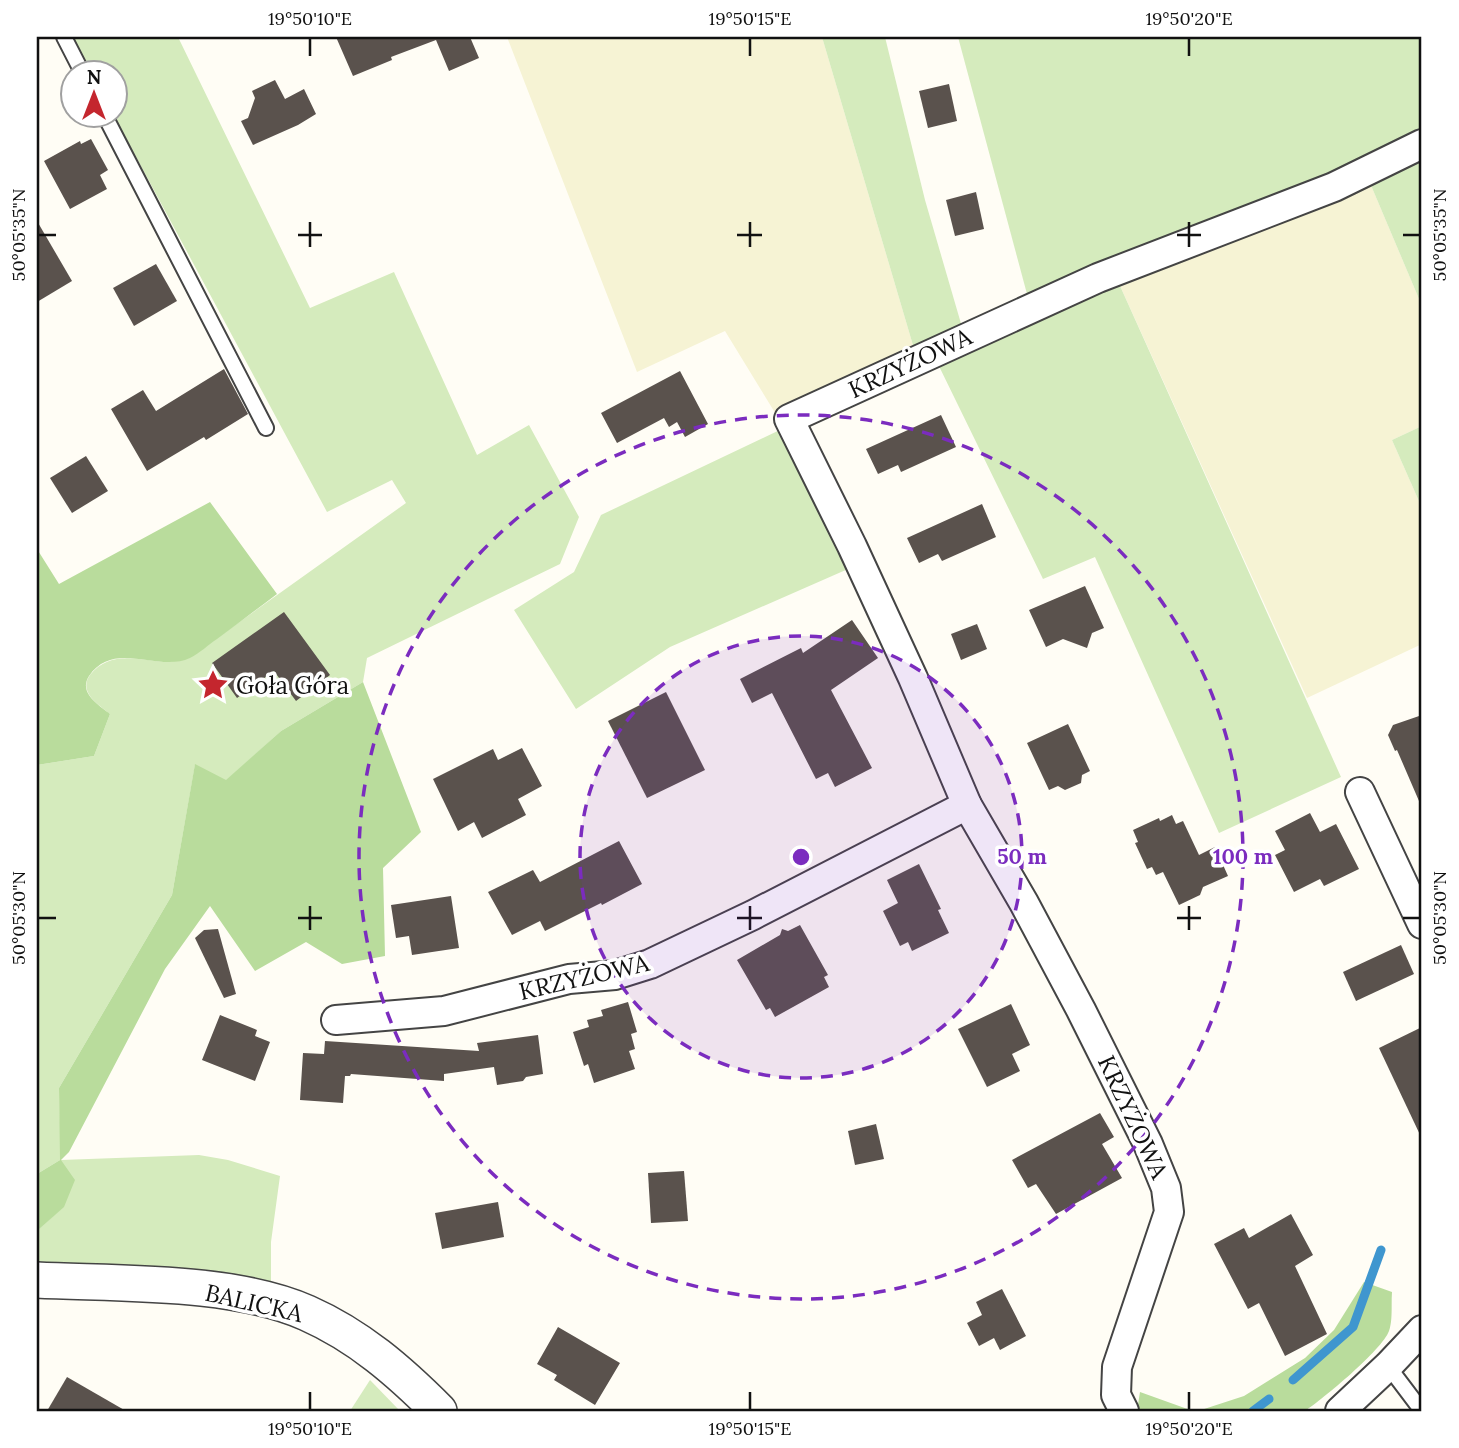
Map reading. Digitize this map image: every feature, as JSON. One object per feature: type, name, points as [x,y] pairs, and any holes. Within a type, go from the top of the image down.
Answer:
[{"type":"street","name":"KRZYŻOWA","points":[[1124,1411],[1116,1395],[1117,1367],[1169,1212],[1166,1188],[1148,1144],[1081,1010],[967,805],[874,594],[789,419],[1098,278],[1334,187],[1422,144]]},
{"type":"street","points":[[1360,792],[1422,924]]},
{"type":"street","name":"KRZYŻOWA","points":[[336,1020],[444,1011],[569,979],[615,975],[650,964],[753,915],[967,805]]},
{"type":"street","name":"BALICKA","points":[[37,1280],[133,1284],[233,1293],[305,1312],[361,1342],[401,1373],[439,1411]]},
{"type":"street","points":[[1340,1411],[1422,1330]]},
{"type":"lane","points":[[64,37],[76,60]]},
{"type":"lane","points":[[111,130],[266,428]]},
{"type":"lane","points":[[1388,1366],[1422,1411]]},
{"type":"shaded area","points":[[507,37],[822,37],[915,352],[777,416],[725,331],[637,372]]},
{"type":"shaded area","points":[[1370,183],[1422,306],[1422,426],[1392,440],[1422,508],[1422,644],[1307,698],[1116,277]]},
{"type":"green space","points":[[72,37],[178,37],[310,308],[394,272],[477,455],[529,425],[579,517],[560,564],[367,658],[363,682],[281,731],[226,781],[195,765],[172,895],[59,1088],[61,1160],[199,1155],[228,1160],[280,1176],[271,1242],[271,1282],[37,1264],[37,1231],[64,1206],[60,1160],[37,1174],[37,765],[94,756],[110,714],[95,702],[86,687],[90,675],[97,667],[123,658],[162,662],[189,658],[406,503],[392,480],[327,512],[122,130],[130,130],[130,60],[85,60]]},
{"type":"green space","points":[[822,37],[885,37],[925,200],[962,327],[915,352]]},
{"type":"green space","points":[[958,37],[1422,37],[1422,138],[1027,294]]},
{"type":"green space","points":[[1422,159],[1422,306],[1370,183]]},
{"type":"green space","points":[[1116,277],[1341,777],[1219,833],[1095,557],[1043,579],[935,358]]},
{"type":"green space","points":[[1422,426],[1422,508],[1392,440]]},
{"type":"green space","points":[[784,428],[848,569],[670,647],[576,709],[514,610],[574,572],[601,515]]},
{"type":"green space","points":[[210,502],[277,594],[190,658],[164,662],[124,658],[99,665],[89,676],[86,688],[91,698],[110,714],[94,756],[37,765],[37,549],[59,584]]},
{"type":"green space","points":[[363,682],[421,832],[383,868],[385,956],[342,964],[306,942],[255,971],[210,906],[165,969],[69,1152],[61,1160],[75,1180],[64,1207],[37,1231],[37,1174],[60,1160],[59,1088],[172,895],[195,764],[226,780],[281,731]]},
{"type":"green space","points":[[1364,1282],[1392,1292],[1389,1331],[1364,1361],[1313,1405],[1305,1411],[1198,1411],[1244,1396],[1305,1358],[1334,1330]]},
{"type":"green space","points":[[370,1380],[400,1411],[350,1411]]},
{"type":"green space","points":[[1140,1392],[1193,1411],[1137,1411]]},
{"type":"building","points":[[336,37],[470,37],[479,58],[449,71],[436,40],[391,57],[392,60],[353,76]]},
{"type":"building","points":[[275,80],[285,99],[304,89],[316,114],[253,145],[241,121],[248,118],[255,98],[252,91]]},
{"type":"building","points":[[949,84],[957,121],[928,128],[919,91]]},
{"type":"building","points":[[91,139],[108,170],[100,175],[107,189],[70,209],[44,161],[80,141],[81,144]]},
{"type":"building","points":[[976,192],[984,229],[955,236],[946,200]]},
{"type":"building","points":[[37,221],[72,281],[37,302]]},
{"type":"building","points":[[156,264],[177,301],[134,326],[113,288]]},
{"type":"building","points":[[224,369],[248,414],[147,471],[111,409],[143,390],[156,411]]},
{"type":"building","points":[[680,371],[708,424],[685,437],[677,422],[669,427],[664,418],[617,443],[601,413]]},
{"type":"building","points":[[941,415],[956,447],[901,472],[898,465],[878,474],[866,449]]},
{"type":"building","points":[[86,456],[108,491],[72,513],[50,478]]},
{"type":"building","points":[[982,504],[996,537],[942,561],[938,554],[919,563],[907,538]]},
{"type":"building","points":[[1085,586],[1104,628],[1092,633],[1087,648],[1063,639],[1046,647],[1029,610]]},
{"type":"building","points":[[284,612],[330,675],[296,701],[274,671],[237,698],[212,663]]},
{"type":"building","points":[[852,620],[878,658],[831,690],[872,768],[835,787],[828,773],[816,779],[772,693],[752,703],[740,679],[801,648],[803,653]]},
{"type":"building","points":[[977,624],[987,649],[961,660],[951,634]]},
{"type":"building","points":[[666,692],[705,770],[647,798],[608,721]]},
{"type":"building","points":[[1422,715],[1422,808],[1388,735],[1393,725]]},
{"type":"building","points":[[1068,724],[1090,771],[1082,775],[1081,783],[1065,790],[1058,786],[1049,790],[1027,743]]},
{"type":"building","points":[[522,748],[542,786],[518,799],[526,815],[482,838],[474,822],[458,831],[433,779],[493,749],[498,760]]},
{"type":"building","points":[[1310,813],[1320,832],[1336,824],[1359,869],[1324,886],[1320,879],[1294,892],[1275,855],[1285,850],[1275,831]]},
{"type":"building","points":[[1172,815],[1176,824],[1183,821],[1199,855],[1215,847],[1228,876],[1203,887],[1200,895],[1179,905],[1163,872],[1156,875],[1152,867],[1147,869],[1135,843],[1138,842],[1133,830]]},
{"type":"building","points":[[619,841],[642,884],[545,931],[540,921],[512,935],[488,892],[533,870],[540,882]]},
{"type":"building","points":[[919,864],[941,909],[938,910],[949,933],[912,951],[908,942],[900,946],[883,911],[898,903],[887,880]]},
{"type":"building","points":[[451,896],[459,948],[412,955],[409,936],[396,938],[391,905]]},
{"type":"building","points":[[800,925],[828,975],[824,977],[829,987],[775,1017],[770,1008],[766,1010],[737,960],[780,935],[782,929],[788,931]]},
{"type":"building","points":[[218,929],[236,994],[224,998],[195,938],[204,930]]},
{"type":"building","points":[[1401,945],[1414,974],[1356,1001],[1343,972]]},
{"type":"building","points":[[628,1002],[637,1032],[631,1034],[635,1049],[629,1051],[635,1069],[594,1083],[588,1064],[584,1066],[573,1032],[589,1027],[587,1020],[603,1016],[601,1010]]},
{"type":"building","points":[[1011,1004],[1030,1045],[1012,1054],[1020,1071],[987,1087],[958,1029]]},
{"type":"building","points":[[220,1015],[257,1030],[255,1036],[270,1042],[255,1081],[202,1060]]},
{"type":"building","points":[[1422,1027],[1422,1139],[1379,1048]]},
{"type":"building","points":[[538,1035],[543,1074],[526,1077],[523,1081],[497,1085],[494,1067],[444,1074],[444,1081],[351,1074],[345,1076],[343,1103],[300,1100],[303,1053],[324,1054],[325,1041],[479,1051],[477,1043]]},
{"type":"building","points":[[1100,1113],[1114,1137],[1102,1144],[1122,1178],[1056,1214],[1036,1184],[1028,1188],[1012,1160]]},
{"type":"building","points":[[876,1124],[884,1159],[855,1165],[848,1131]]},
{"type":"building","points":[[684,1171],[688,1221],[651,1223],[648,1173]]},
{"type":"building","points":[[498,1202],[504,1237],[442,1249],[435,1213]]},
{"type":"building","points":[[1291,1214],[1313,1255],[1295,1266],[1327,1334],[1285,1356],[1259,1303],[1248,1309],[1214,1244],[1244,1228],[1249,1238]]},
{"type":"building","points":[[1002,1289],[1026,1336],[1000,1350],[994,1338],[979,1346],[967,1323],[982,1315],[976,1302]]},
{"type":"building","points":[[558,1327],[620,1363],[595,1405],[554,1380],[557,1375],[537,1364]]},
{"type":"building","points":[[67,1377],[126,1411],[47,1411]]},
{"type":"waterway","points":[[1293,1380],[1353,1327],[1381,1250]]},
{"type":"waterway","points":[[1253,1411],[1269,1399]]},
{"type":"place","name":"Goła Góra","points":[[213,685]]}]
